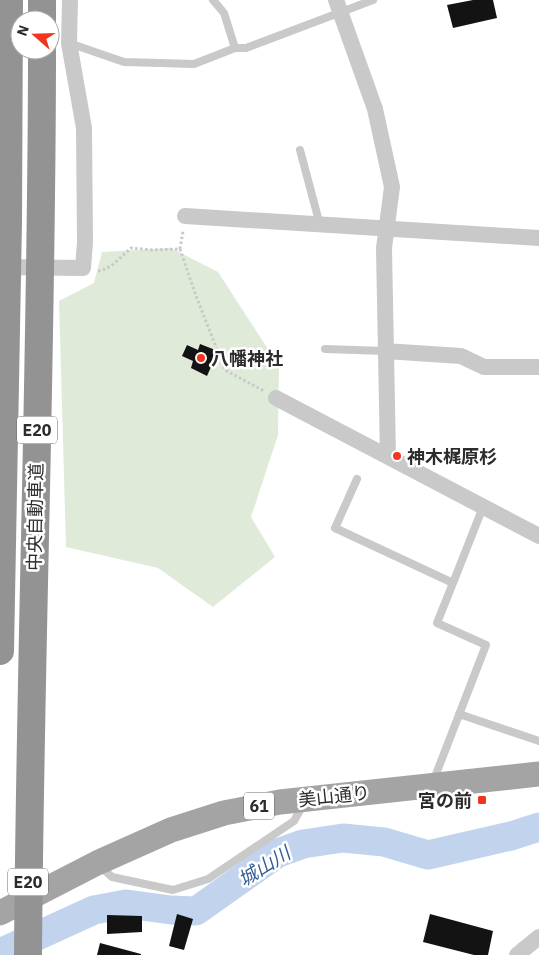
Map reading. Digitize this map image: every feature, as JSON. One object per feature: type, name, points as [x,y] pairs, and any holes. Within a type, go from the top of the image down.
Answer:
[{"type":"highway","name":"中央自動車道","points":[[0,651],[8,231],[9,0]]},
{"type":"highway","name":"中央自動車道","points":[[28,955],[29,810],[42,213],[42,60]]},
{"type":"main road","name":"美山通り","points":[[0,912],[97,863],[198,820],[253,807],[306,799],[539,774]]},
{"type":"street","points":[[0,267],[78,268],[85,232],[84,128],[69,43],[70,0]]},
{"type":"street","points":[[338,6],[375,109],[392,187],[384,248],[388,456]]},
{"type":"street","points":[[185,216],[539,238]]},
{"type":"street","points":[[385,351],[461,356],[484,367],[539,367]]},
{"type":"street","points":[[276,398],[539,536]]},
{"type":"street","points":[[517,955],[539,937]]},
{"type":"lane","points":[[213,0],[224,13],[235,48]]},
{"type":"lane","points":[[69,43],[124,62],[194,64],[235,48],[246,48],[338,6],[373,0]]},
{"type":"lane","points":[[300,150],[320,225]]},
{"type":"lane","points":[[325,349],[385,351]]},
{"type":"lane","points":[[356,479],[334,528],[453,583]]},
{"type":"lane","points":[[432,786],[486,644],[437,623],[483,507]]},
{"type":"lane","points":[[459,714],[539,741]]},
{"type":"lane","points":[[97,863],[112,877],[173,890],[208,879],[294,821],[306,799]]},
{"type":"path","points":[[185,216],[180,249],[225,370],[256,386]]},
{"type":"path","points":[[78,268],[90,272],[101,271],[114,263],[131,248],[152,250],[180,249]]},
{"type":"green space","points":[[171,248],[218,272],[279,366],[278,435],[251,517],[275,557],[213,607],[158,568],[66,547],[59,301],[94,283],[102,252]]},
{"type":"building","points":[[473,0],[493,0],[497,18],[453,28],[447,5]]},
{"type":"building","name":"八幡神社","points":[[200,344],[218,351],[207,376],[191,368],[193,361],[182,356],[187,345],[198,350]]},
{"type":"building","points":[[177,914],[193,919],[184,950],[169,946]]},
{"type":"building","points":[[430,914],[493,931],[488,955],[474,955],[423,942]]},
{"type":"building","points":[[107,915],[142,916],[142,932],[107,934]]},
{"type":"building","points":[[100,943],[141,954],[141,955],[97,955]]},
{"type":"waterway","name":"城山川","points":[[0,953],[94,910],[126,904],[196,911],[278,853],[303,844],[343,838],[384,842],[428,855],[511,836],[539,827]]},
{"type":"place","name":"八幡神社","points":[[201,358]]},
{"type":"place","name":"神木梶原杉","points":[[397,456]]},
{"type":"place","name":"宮の前","points":[[482,800]]}]
